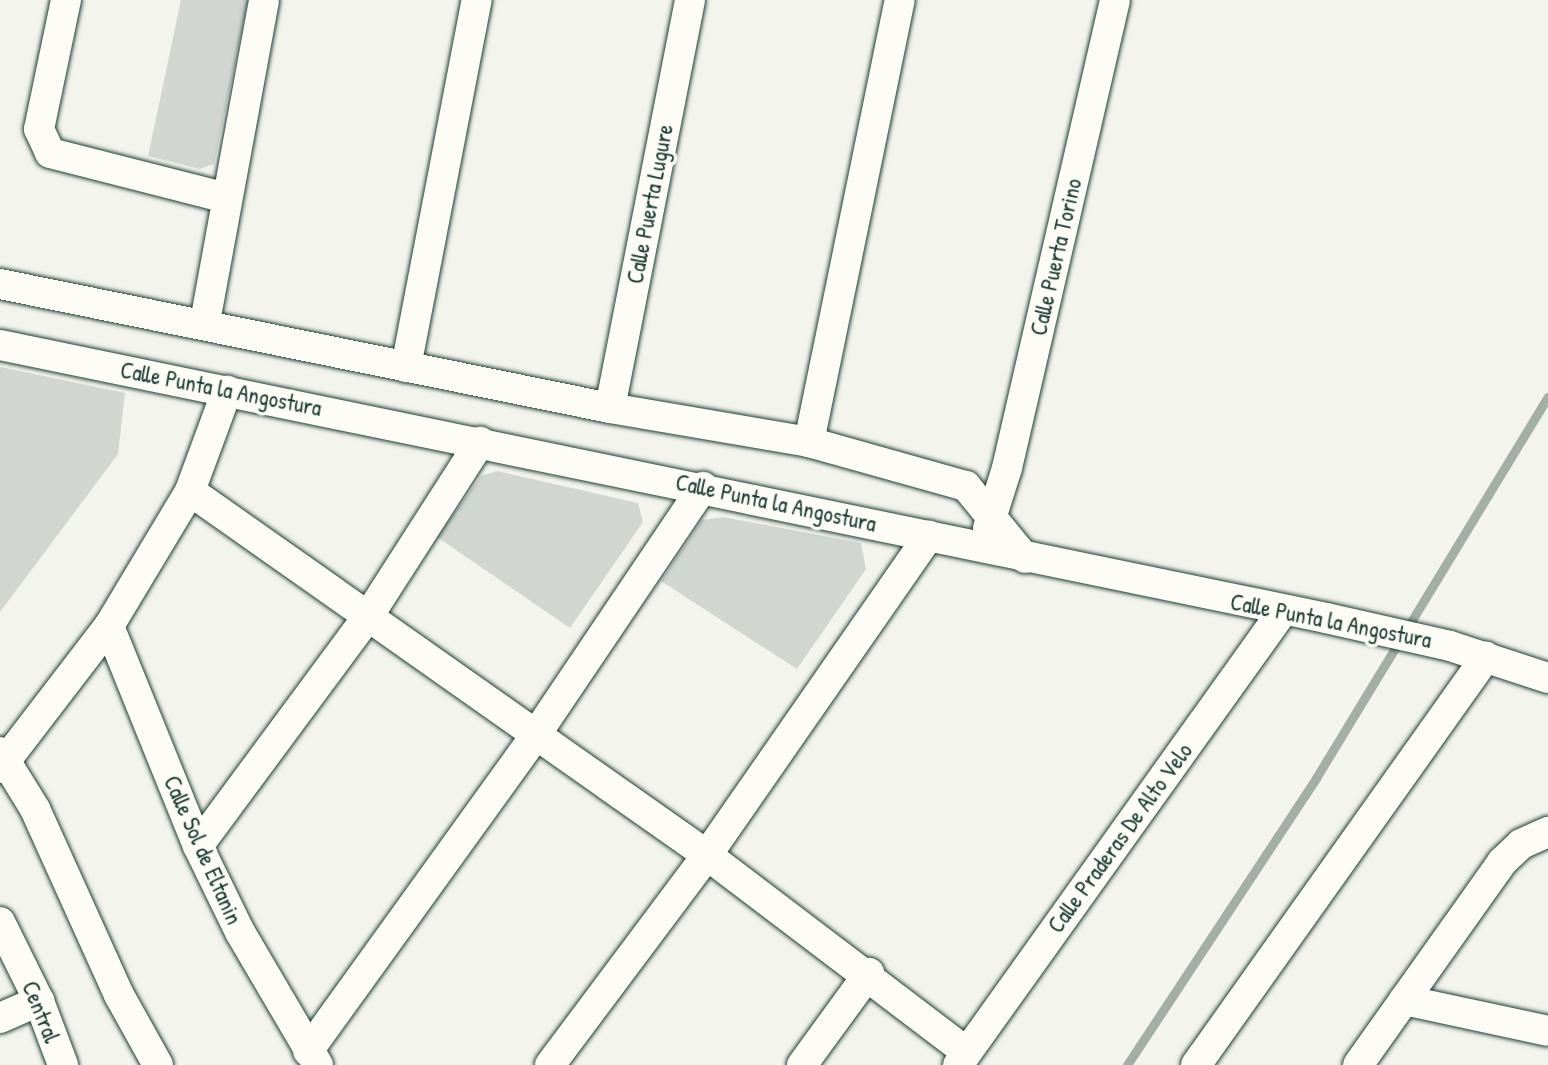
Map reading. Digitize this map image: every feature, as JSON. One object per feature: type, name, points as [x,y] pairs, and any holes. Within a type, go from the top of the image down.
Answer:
[{"type":"street","points":[[66,0],[39,129],[50,153],[226,198]]},
{"type":"street","points":[[205,322],[264,0]]},
{"type":"street","points":[[406,367],[477,0]]},
{"type":"street","name":"Calle Puerta Lugure","points":[[610,408],[690,0]]},
{"type":"street","points":[[809,442],[900,0]]},
{"type":"street","name":"Calle Puerta Torino","points":[[981,548],[992,514],[1115,0]]},
{"type":"street","points":[[0,284],[205,322],[406,367],[610,408],[809,442],[966,486],[992,514],[1025,558]]},
{"type":"street","name":"Calle Punta la Angostura","points":[[0,345],[703,487],[1282,612],[1326,618],[1450,646],[1548,678]]},
{"type":"street","points":[[158,1065],[119,995],[35,809],[3,761],[109,626],[190,491],[227,391]]},
{"type":"street","points":[[198,846],[369,615],[480,442]]},
{"type":"street","points":[[313,1058],[703,487]]},
{"type":"street","points":[[190,491],[537,733],[869,973],[963,1059]]},
{"type":"street","points":[[550,1065],[707,855],[929,536]]},
{"type":"street","name":"Calle Praderas De Alto Velo","points":[[963,1059],[1282,612]]},
{"type":"street","name":"Calle Sol de Eltanin","points":[[109,626],[198,846],[240,932],[313,1058]]},
{"type":"street","points":[[1196,1065],[1486,657]]},
{"type":"street","points":[[1358,1065],[1502,862],[1521,844],[1548,832]]},
{"type":"street","name":"Central","points":[[0,922],[39,1002],[63,1065]]},
{"type":"street","points":[[802,1065],[869,973]]},
{"type":"street","points":[[1404,1000],[1548,1031]]},
{"type":"street","points":[[0,1018],[39,1002]]},
{"type":"shaded area","points":[[181,0],[248,0],[214,164],[200,169],[148,156]]},
{"type":"shaded area","points":[[0,367],[125,393],[118,454],[0,612]]},
{"type":"shaded area","points":[[497,471],[638,503],[643,522],[570,628],[437,537],[481,476]]},
{"type":"shaded area","points":[[723,517],[861,543],[866,569],[797,669],[661,581],[702,520]]},
{"type":"waterway","points":[[1127,1065],[1316,778],[1548,397]]}]
